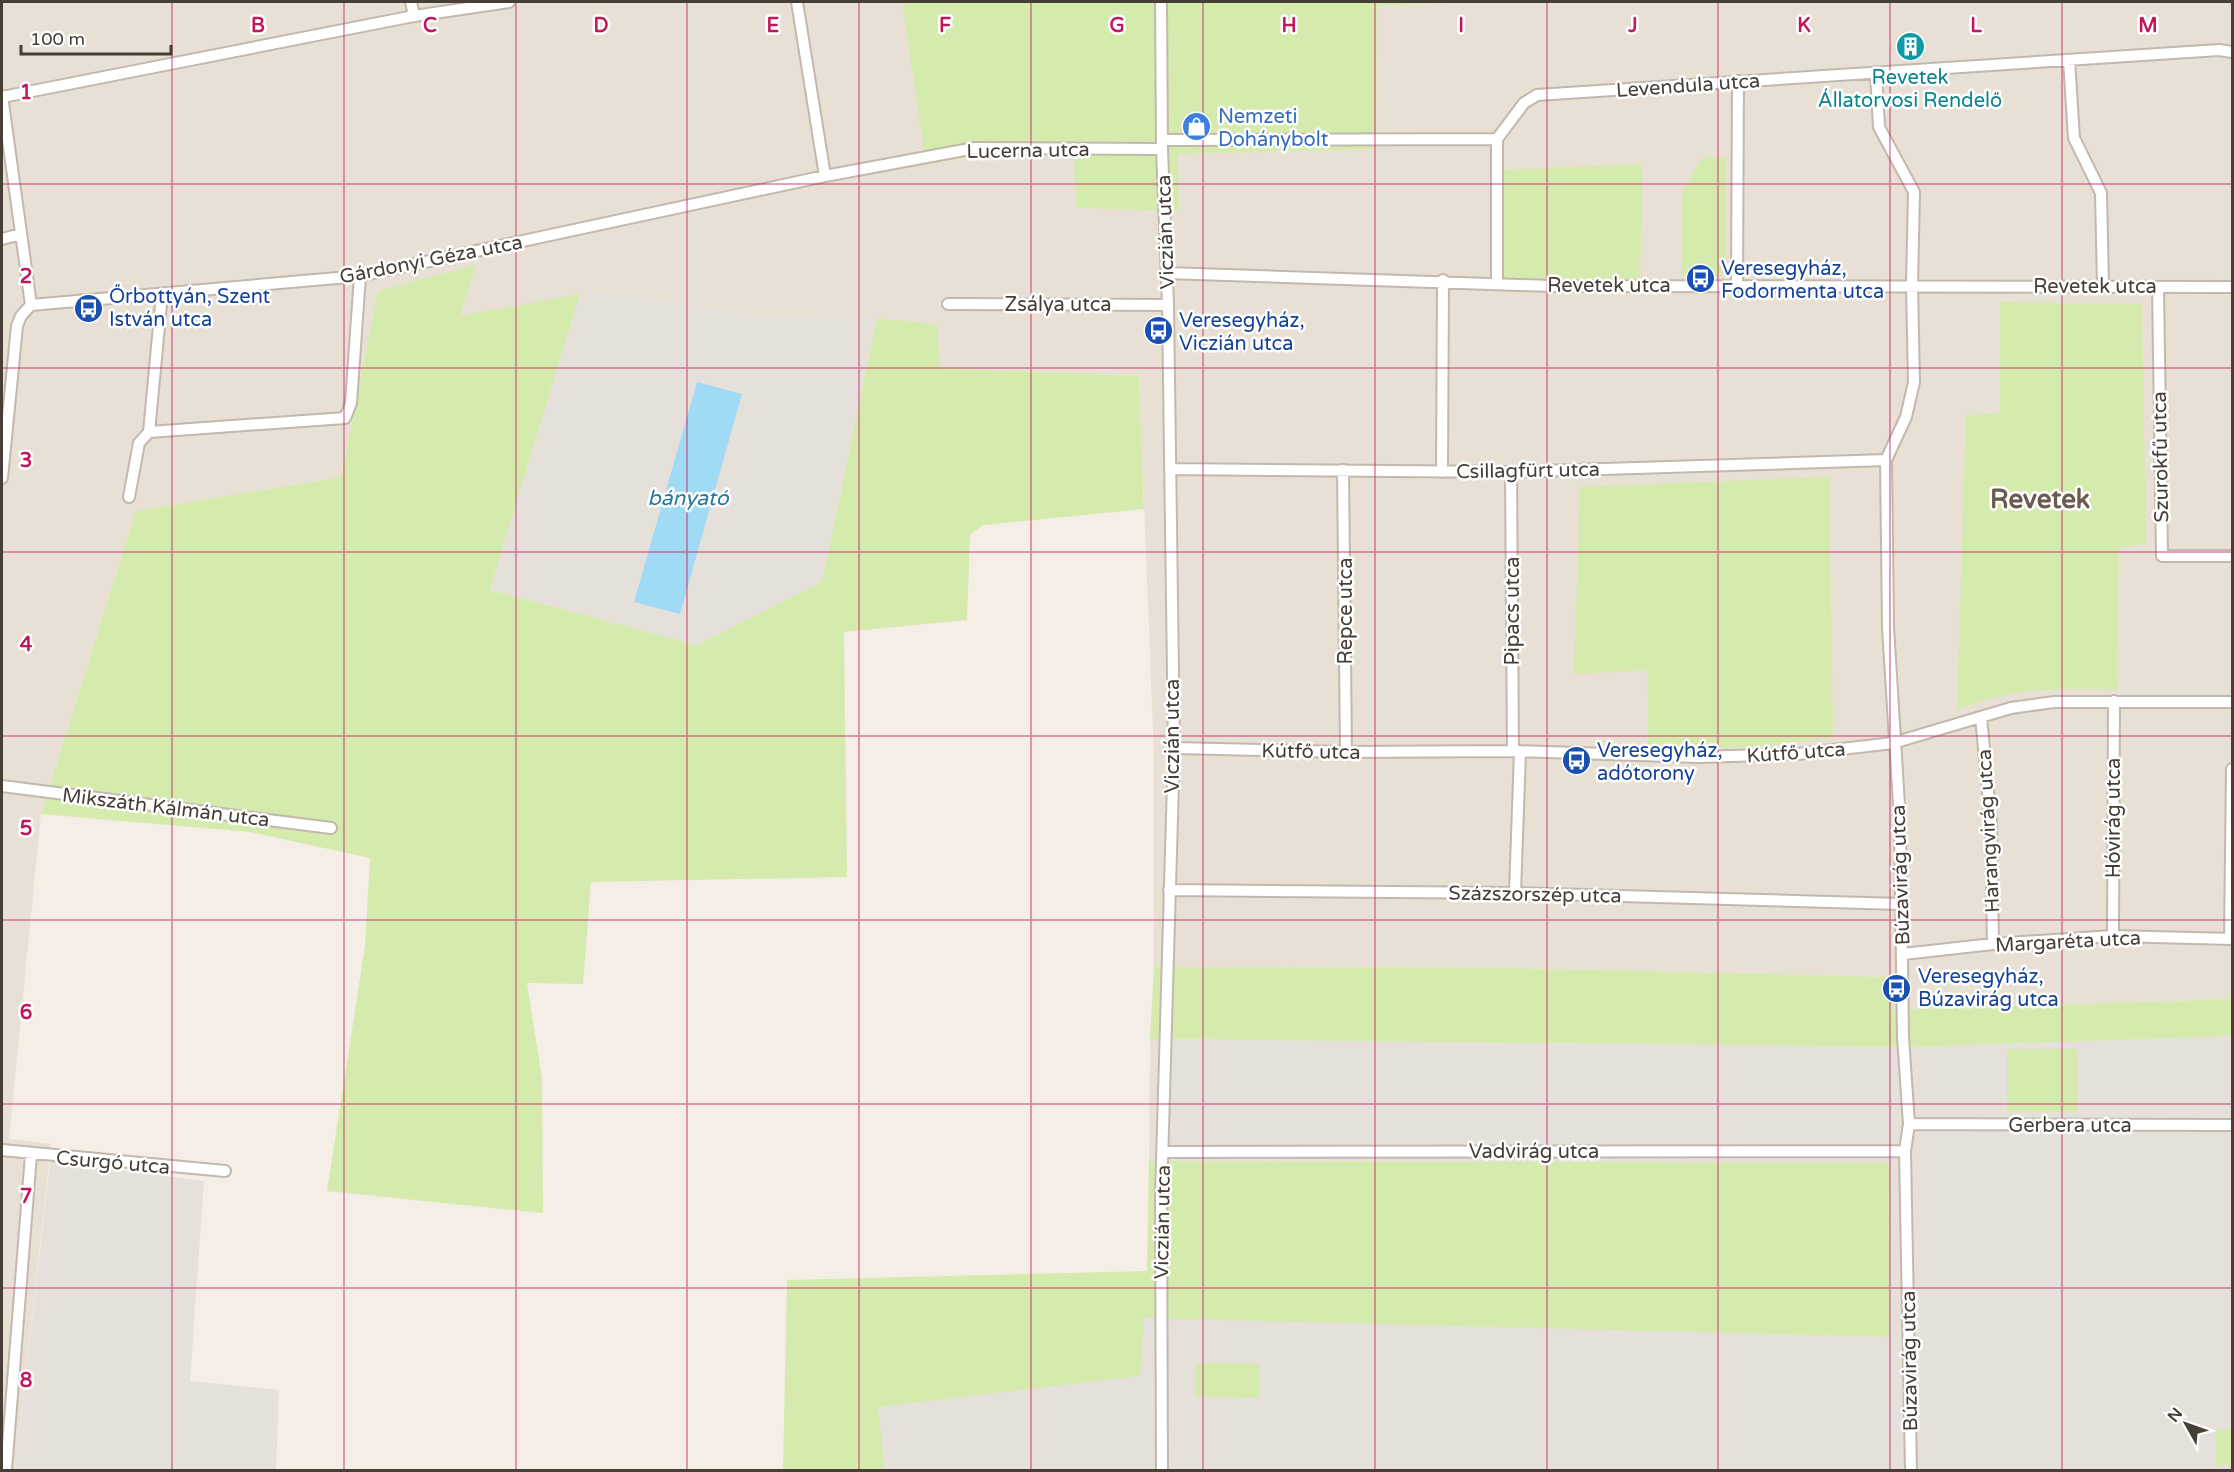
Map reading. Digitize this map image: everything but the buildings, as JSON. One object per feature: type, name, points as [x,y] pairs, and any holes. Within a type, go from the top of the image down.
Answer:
[{"type":"street","points":[[411,2],[414,16]]},
{"type":"street","points":[[2,478],[17,326],[21,316],[31,305],[2,96],[414,16],[509,2]]},
{"type":"street","points":[[797,2],[825,176]]},
{"type":"street","name":"Viczián utca","points":[[1161,2],[1174,748],[1163,1152],[1162,1470]]},
{"type":"street","name":"Levendula utca","points":[[1497,140],[1524,103],[1537,95],[2219,50],[2232,52]]},
{"type":"street","points":[[2069,60],[2074,138],[2101,193],[2103,286]]},
{"type":"street","name":"Búzavirág utca","points":[[1876,72],[1880,127],[1914,192],[1912,286],[1914,382],[1906,417],[1886,460],[1888,627],[1893,743],[1900,821],[1903,1037],[1909,1124],[1905,1151],[1911,1470]]},
{"type":"street","points":[[1737,284],[1738,81]]},
{"type":"street","points":[[1162,145],[1497,140],[1497,283]]},
{"type":"street","name":"Lucerna utca","points":[[825,176],[975,148],[1162,145]]},
{"type":"street","name":"Gárdonyi Géza utca","points":[[31,305],[360,276],[825,176]]},
{"type":"street","points":[[2,239],[21,234]]},
{"type":"street","name":"Revetek utca","points":[[1166,273],[1497,283],[2232,287]]},
{"type":"street","points":[[149,432],[345,418],[351,403],[360,276]]},
{"type":"street","points":[[1442,472],[1443,280]]},
{"type":"street","name":"Szurokfű utca","points":[[2158,287],[2162,556],[2232,556]]},
{"type":"street","points":[[129,497],[139,443],[149,432],[162,294]]},
{"type":"street","name":"Zsálya utca","points":[[948,304],[1168,305]]},
{"type":"street","name":"Csillagfürt utca","points":[[1170,469],[1511,472],[1886,460]]},
{"type":"street","name":"Repce utca","points":[[1343,470],[1346,752]]},
{"type":"street","name":"Pipacs utca","points":[[1511,472],[1517,751],[1515,893]]},
{"type":"street","name":"Hóvirág utca","points":[[2113,936],[2114,701]]},
{"type":"street","name":"Kútfő utca","points":[[1174,748],[1346,752],[1517,751],[1699,757],[1798,754],[1893,743],[2011,708],[2054,702],[2232,702]]},
{"type":"street","name":"Harangvirág utca","points":[[1981,717],[1991,823],[1993,944]]},
{"type":"street","points":[[2231,939],[2232,769]]},
{"type":"street","name":"Mikszáth Kálmán utca","points":[[2,786],[332,828]]},
{"type":"street","name":"Százszorszép utca","points":[[1169,890],[1515,893],[1900,904]]},
{"type":"street","name":"Margaréta utca","points":[[1903,954],[1993,944],[2113,936],[2231,939]]},
{"type":"street","name":"Gerbera utca","points":[[1909,1124],[2232,1125]]},
{"type":"street","name":"Csurgó utca","points":[[2,1150],[31,1155],[225,1171]]},
{"type":"street","name":"Vadvirág utca","points":[[1163,1152],[1905,1151]]},
{"type":"street","points":[[6,1470],[31,1155]]},
{"type":"shaded area","points":[[2,2],[907,2],[904,7],[926,165],[974,156],[1075,154],[1076,208],[1179,211],[1177,154],[1376,149],[1377,6],[1473,2],[2232,2],[2232,999],[1892,1010],[1890,977],[1515,968],[1154,967],[1154,757],[1139,376],[939,368],[937,324],[877,318],[459,316],[475,266],[378,291],[341,477],[136,511],[41,814],[9,1139],[51,1144],[15,1470],[2,1470]],"holes":[[[1695,172],[1725,276],[1681,276],[1681,196]],[[2000,413],[2145,544],[2119,547],[2117,689],[2060,688],[2025,691],[1991,697],[1957,710],[1967,415]],[[1647,670],[1748,748],[1648,745]]]},
{"type":"shaded area","points":[[598,291],[769,317],[877,318],[822,582],[697,645],[490,590],[580,294]]},
{"type":"shaded area","points":[[2232,1036],[2232,1470],[885,1470],[877,1407],[1139,1376],[1143,1317],[1890,1337],[1889,1163],[1149,1161],[1150,1039],[1912,1047]]},
{"type":"shaded area","points":[[50,1161],[204,1181],[190,1381],[279,1390],[276,1470],[15,1470]]},
{"type":"green space","points":[[907,2],[1473,2],[1377,6],[1376,149],[1178,154],[1179,211],[1076,208],[1074,154],[974,156],[926,165],[903,7]]},
{"type":"green space","points":[[1726,157],[1725,276],[1681,276],[1681,196],[1702,158]]},
{"type":"green space","points":[[1642,164],[1640,279],[1554,282],[1501,278],[1504,170]]},
{"type":"green space","points":[[476,265],[460,316],[580,294],[490,590],[697,645],[822,582],[877,318],[937,324],[940,368],[1139,376],[1144,509],[983,525],[970,535],[967,620],[844,632],[847,877],[591,882],[583,984],[527,983],[542,1079],[543,1213],[327,1191],[365,946],[370,858],[250,832],[41,814],[136,511],[341,477],[378,291]]},
{"type":"green space","points":[[2000,302],[2142,304],[2146,544],[2119,547],[2117,690],[2055,689],[2017,693],[1978,702],[1957,710],[1966,415],[2000,413]]},
{"type":"green space","points":[[1829,477],[1833,738],[1748,748],[1648,746],[1647,670],[1574,674],[1580,487]]},
{"type":"green space","points":[[1154,967],[1515,968],[1890,977],[1892,1010],[2232,999],[2232,1036],[1912,1047],[1150,1039]]},
{"type":"green space","points":[[2007,1049],[2077,1049],[2077,1112],[2007,1112]]},
{"type":"green space","points":[[1149,1161],[1889,1163],[1890,1337],[1144,1318],[1140,1376],[878,1407],[885,1470],[783,1470],[787,1280],[1147,1271]]},
{"type":"green space","points":[[1196,1363],[1260,1364],[1259,1398],[1195,1397]]},
{"type":"green space","points":[[2216,1430],[2232,1430],[2232,1465],[2216,1465]]},
{"type":"water","name":"bányató","points":[[697,382],[742,394],[680,614],[634,602]]},
{"type":"place","name":"Revetek Állatorvosi Rendelő","points":[[1910,46]]},
{"type":"place","name":"Nemzeti Dohánybolt","points":[[1197,127]]},
{"type":"place","name":"Veresegyház, Fodormenta utca","points":[[1700,279]]},
{"type":"place","name":"Őrbottyán, Szent István utca","points":[[88,308]]},
{"type":"place","name":"Veresegyház, Viczián utca","points":[[1158,331]]},
{"type":"place","name":"Veresegyház, adótorony","points":[[1576,761]]},
{"type":"place","name":"Veresegyház, Búzavirág utca","points":[[1897,988]]},
{"type":"district","name":"Revetek","points":[[2040,499]]}]
